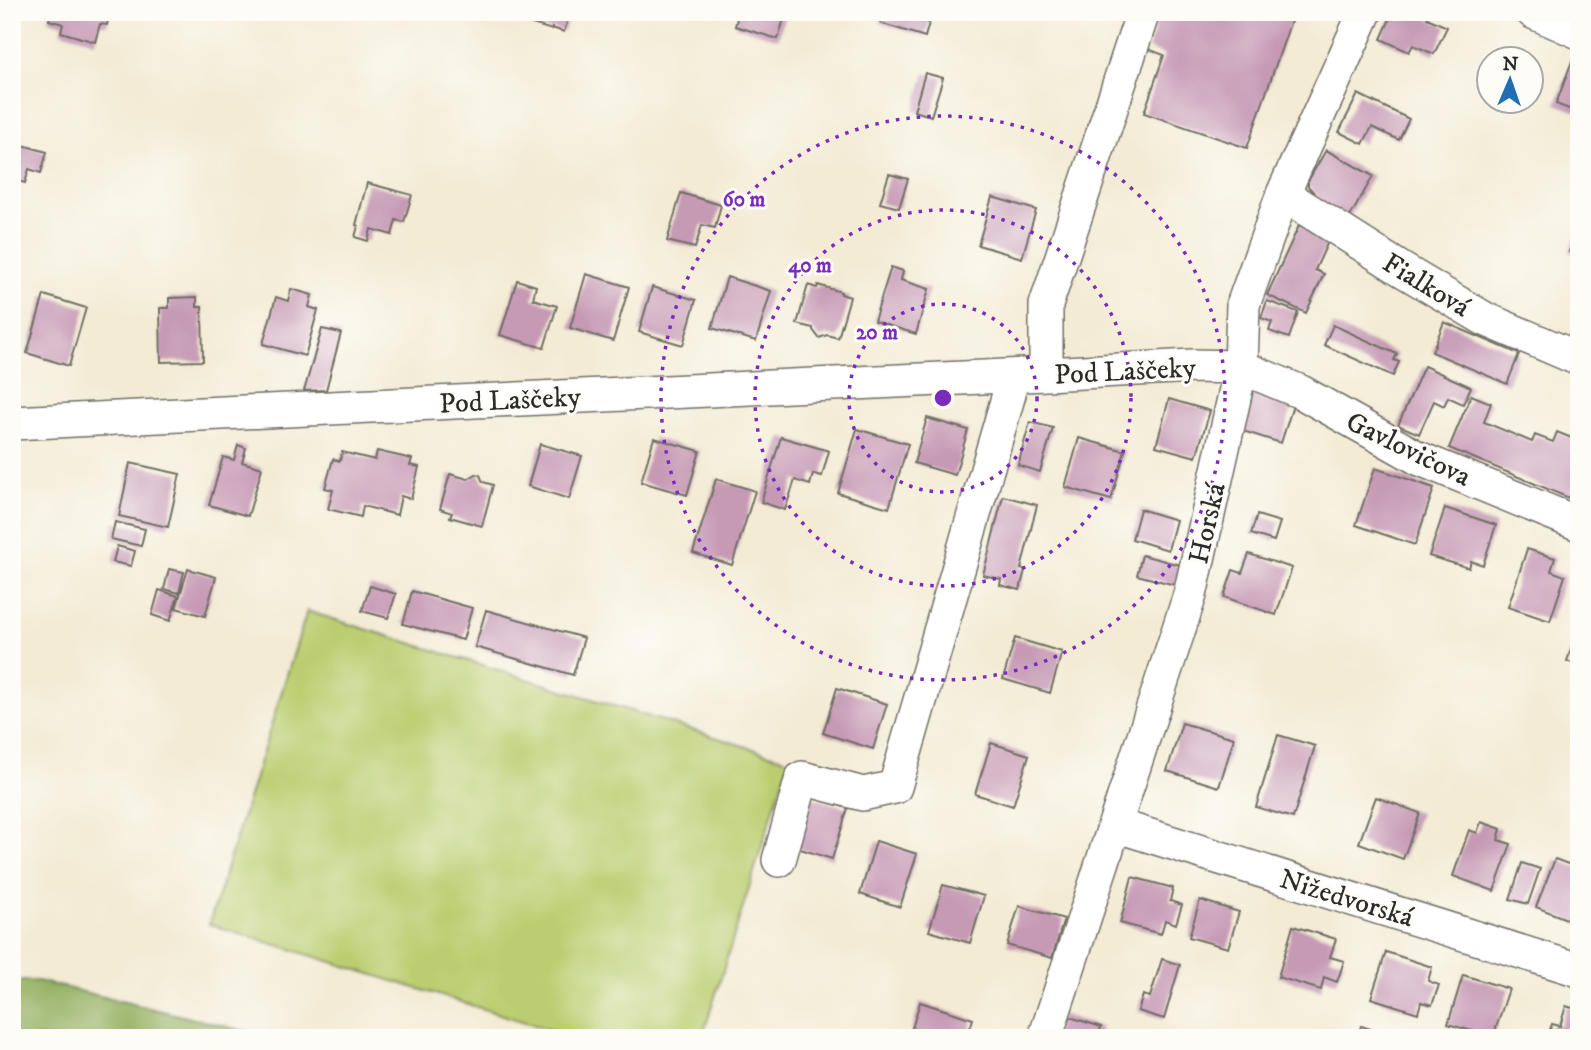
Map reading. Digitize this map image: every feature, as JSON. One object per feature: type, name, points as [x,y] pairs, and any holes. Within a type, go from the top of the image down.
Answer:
[{"type":"street","points":[[1046,374],[1046,305],[1143,12]]},
{"type":"street","name":"Horská","points":[[1045,1038],[1190,595],[1241,368],[1243,305],[1283,194],[1365,12]]},
{"type":"street","points":[[1533,12],[1579,32]]},
{"type":"street","name":"Fialková","points":[[1283,194],[1485,319],[1579,359]]},
{"type":"street","name":"Pod Laščeky","points":[[12,423],[1192,366],[1241,368]]},
{"type":"street","name":"Gavlovičova","points":[[1241,368],[1301,392],[1418,458],[1579,524]]},
{"type":"street","points":[[779,860],[802,778],[863,794],[895,787],[1009,394],[1009,376]]},
{"type":"street","name":"Nižedvorská","points":[[1115,825],[1579,970]]},
{"type":"green space","points":[[307,611],[789,760],[702,1038],[577,1038],[209,924]]},
{"type":"green space","points":[[12,981],[38,981],[274,1038],[12,1038]]},
{"type":"building","points":[[51,12],[110,12],[107,25],[100,24],[95,42],[61,32],[63,24],[49,20]]},
{"type":"building","points":[[492,12],[570,12],[564,32]]},
{"type":"building","points":[[739,12],[786,12],[778,39],[735,26]]},
{"type":"building","points":[[883,12],[932,12],[925,37],[880,23]]},
{"type":"building","points":[[1160,12],[1294,12],[1247,148],[1144,113],[1164,55],[1148,49]]},
{"type":"building","points":[[1393,12],[1430,12],[1427,18],[1447,27],[1434,54],[1413,45],[1409,52],[1381,39]]},
{"type":"building","points":[[1572,61],[1579,63],[1579,113],[1556,104]]},
{"type":"building","points":[[925,73],[943,78],[931,116],[914,111]]},
{"type":"building","points":[[1358,94],[1409,119],[1399,140],[1372,127],[1363,144],[1339,132]]},
{"type":"building","points":[[12,142],[47,152],[41,173],[29,169],[25,183],[12,179]]},
{"type":"building","points":[[1326,150],[1373,176],[1350,217],[1322,202],[1308,186],[1308,181]]},
{"type":"building","points":[[889,174],[908,179],[899,208],[880,203]]},
{"type":"building","points":[[367,183],[412,195],[404,222],[396,220],[392,235],[371,229],[368,241],[355,237]]},
{"type":"building","points":[[681,193],[721,205],[715,228],[702,225],[695,248],[667,241]]},
{"type":"building","points":[[992,197],[1036,210],[1022,258],[978,245]]},
{"type":"building","points":[[1302,219],[1332,233],[1315,270],[1324,274],[1306,313],[1267,295]]},
{"type":"building","points":[[1579,228],[1579,256],[1569,252]]},
{"type":"building","points":[[891,267],[903,271],[901,280],[929,289],[916,334],[874,321]]},
{"type":"building","points":[[586,274],[629,287],[613,341],[570,328]]},
{"type":"building","points":[[727,277],[771,291],[756,341],[712,328]]},
{"type":"building","points":[[517,280],[536,286],[533,299],[557,306],[544,348],[500,335]]},
{"type":"building","points":[[808,285],[817,288],[818,285],[850,297],[838,338],[827,335],[819,338],[813,328],[797,324]]},
{"type":"building","points":[[652,287],[696,300],[683,345],[639,332]]},
{"type":"building","points":[[291,289],[312,295],[309,307],[318,310],[305,356],[263,344],[276,297],[288,301]]},
{"type":"building","points":[[44,295],[86,308],[69,366],[27,353]]},
{"type":"building","points":[[197,297],[197,307],[202,307],[203,361],[161,362],[160,308],[169,308],[169,298]]},
{"type":"building","points":[[1267,301],[1298,312],[1289,338],[1269,331],[1272,322],[1261,318]]},
{"type":"building","points":[[1444,322],[1519,354],[1507,384],[1432,352]]},
{"type":"building","points":[[1333,325],[1397,354],[1394,360],[1399,362],[1393,376],[1324,345]]},
{"type":"building","points":[[322,329],[341,333],[326,390],[304,391]]},
{"type":"building","points":[[1424,366],[1471,387],[1463,404],[1448,397],[1444,406],[1434,401],[1419,434],[1398,425]]},
{"type":"building","points":[[1251,385],[1295,399],[1281,443],[1237,429]]},
{"type":"building","points":[[1471,395],[1491,403],[1484,422],[1532,442],[1535,435],[1553,442],[1557,432],[1579,441],[1579,474],[1569,498],[1449,448]]},
{"type":"building","points":[[1169,399],[1210,411],[1196,457],[1156,446]]},
{"type":"building","points":[[927,418],[968,430],[955,475],[914,463]]},
{"type":"building","points":[[1030,422],[1053,428],[1040,472],[1018,465]]},
{"type":"building","points":[[857,429],[908,444],[889,508],[838,493]]},
{"type":"building","points":[[781,437],[829,451],[822,476],[813,474],[810,485],[795,480],[785,510],[761,502]]},
{"type":"building","points":[[654,438],[700,451],[687,495],[641,482]]},
{"type":"building","points":[[1079,438],[1125,451],[1111,500],[1065,487]]},
{"type":"building","points":[[540,444],[582,456],[569,499],[528,486]]},
{"type":"building","points":[[238,445],[246,448],[242,462],[262,468],[248,516],[209,505],[223,457],[234,460]]},
{"type":"building","points":[[377,451],[412,459],[410,465],[419,467],[411,499],[401,496],[397,515],[363,506],[361,517],[328,509],[333,490],[325,488],[333,459],[340,461],[342,452],[375,460]]},
{"type":"building","points":[[130,463],[180,474],[168,527],[119,516]]},
{"type":"building","points":[[1375,468],[1434,488],[1415,545],[1356,525]]},
{"type":"building","points":[[450,474],[468,479],[476,474],[480,475],[483,482],[493,485],[482,526],[450,517],[452,513],[440,509]]},
{"type":"building","points":[[716,479],[755,491],[732,565],[693,553]]},
{"type":"building","points":[[1003,496],[1037,505],[1021,569],[1025,570],[1020,590],[1000,585],[1001,579],[983,575]]},
{"type":"building","points":[[1445,508],[1496,525],[1483,565],[1471,561],[1469,568],[1429,556]]},
{"type":"building","points":[[1140,509],[1176,520],[1168,550],[1132,539]]},
{"type":"building","points":[[1257,515],[1280,522],[1274,541],[1251,534]]},
{"type":"building","points":[[115,522],[145,529],[141,546],[111,539]]},
{"type":"building","points":[[117,546],[135,551],[131,566],[113,562]]},
{"type":"building","points":[[1527,549],[1555,558],[1551,571],[1565,576],[1550,621],[1508,607]]},
{"type":"building","points":[[1249,554],[1292,568],[1276,615],[1224,597],[1233,570],[1242,573]]},
{"type":"building","points":[[1142,555],[1184,566],[1179,586],[1137,575]]},
{"type":"building","points":[[169,569],[184,572],[179,593],[164,589]]},
{"type":"building","points":[[188,569],[216,577],[205,616],[176,608]]},
{"type":"building","points":[[370,586],[396,594],[388,618],[362,611]]},
{"type":"building","points":[[159,590],[178,596],[170,621],[152,615]]},
{"type":"building","points":[[412,591],[472,608],[463,640],[403,624]]},
{"type":"building","points":[[486,610],[584,638],[573,675],[475,647]]},
{"type":"building","points":[[1579,630],[1579,665],[1567,661]]},
{"type":"building","points":[[1015,638],[1062,652],[1050,693],[1003,679]]},
{"type":"building","points":[[837,688],[887,704],[873,749],[823,733]]},
{"type":"building","points":[[1182,723],[1234,738],[1219,787],[1167,771]]},
{"type":"building","points":[[1278,735],[1315,746],[1293,818],[1256,807]]},
{"type":"building","points":[[991,743],[1029,755],[1013,806],[975,794]]},
{"type":"building","points":[[807,796],[848,808],[832,859],[791,846]]},
{"type":"building","points":[[1376,797],[1420,813],[1403,859],[1359,843]]},
{"type":"building","points":[[1481,822],[1501,829],[1498,840],[1511,844],[1494,891],[1453,876],[1469,830],[1477,833]]},
{"type":"building","points":[[876,841],[917,854],[900,907],[860,894]]},
{"type":"building","points":[[1555,859],[1579,868],[1579,924],[1536,907]]},
{"type":"building","points":[[1522,863],[1540,869],[1528,904],[1510,899]]},
{"type":"building","points":[[1132,877],[1173,888],[1170,901],[1182,905],[1176,924],[1165,920],[1161,934],[1120,923]]},
{"type":"building","points":[[943,885],[984,896],[970,943],[929,931]]},
{"type":"building","points":[[1200,900],[1239,912],[1228,948],[1189,937]]},
{"type":"building","points":[[1019,906],[1064,919],[1052,958],[1007,945]]},
{"type":"building","points":[[1293,926],[1336,939],[1330,957],[1344,961],[1337,982],[1324,977],[1321,990],[1278,977]]},
{"type":"building","points":[[1386,952],[1432,967],[1428,981],[1439,985],[1432,1005],[1421,1002],[1418,1013],[1371,998]]},
{"type":"building","points":[[1162,959],[1180,965],[1164,1019],[1138,1011],[1143,995],[1150,997]]},
{"type":"building","points":[[1463,975],[1509,989],[1493,1037],[1448,1024]]},
{"type":"building","points":[[920,1002],[973,1019],[967,1038],[909,1038]]},
{"type":"building","points":[[1566,1006],[1579,1010],[1579,1038],[1547,1038],[1552,1024],[1560,1026]]},
{"type":"building","points":[[1061,1014],[1101,1027],[1098,1038],[1054,1038]]},
{"type":"building","points":[[1361,1026],[1377,1031],[1374,1038],[1357,1038]]}]
